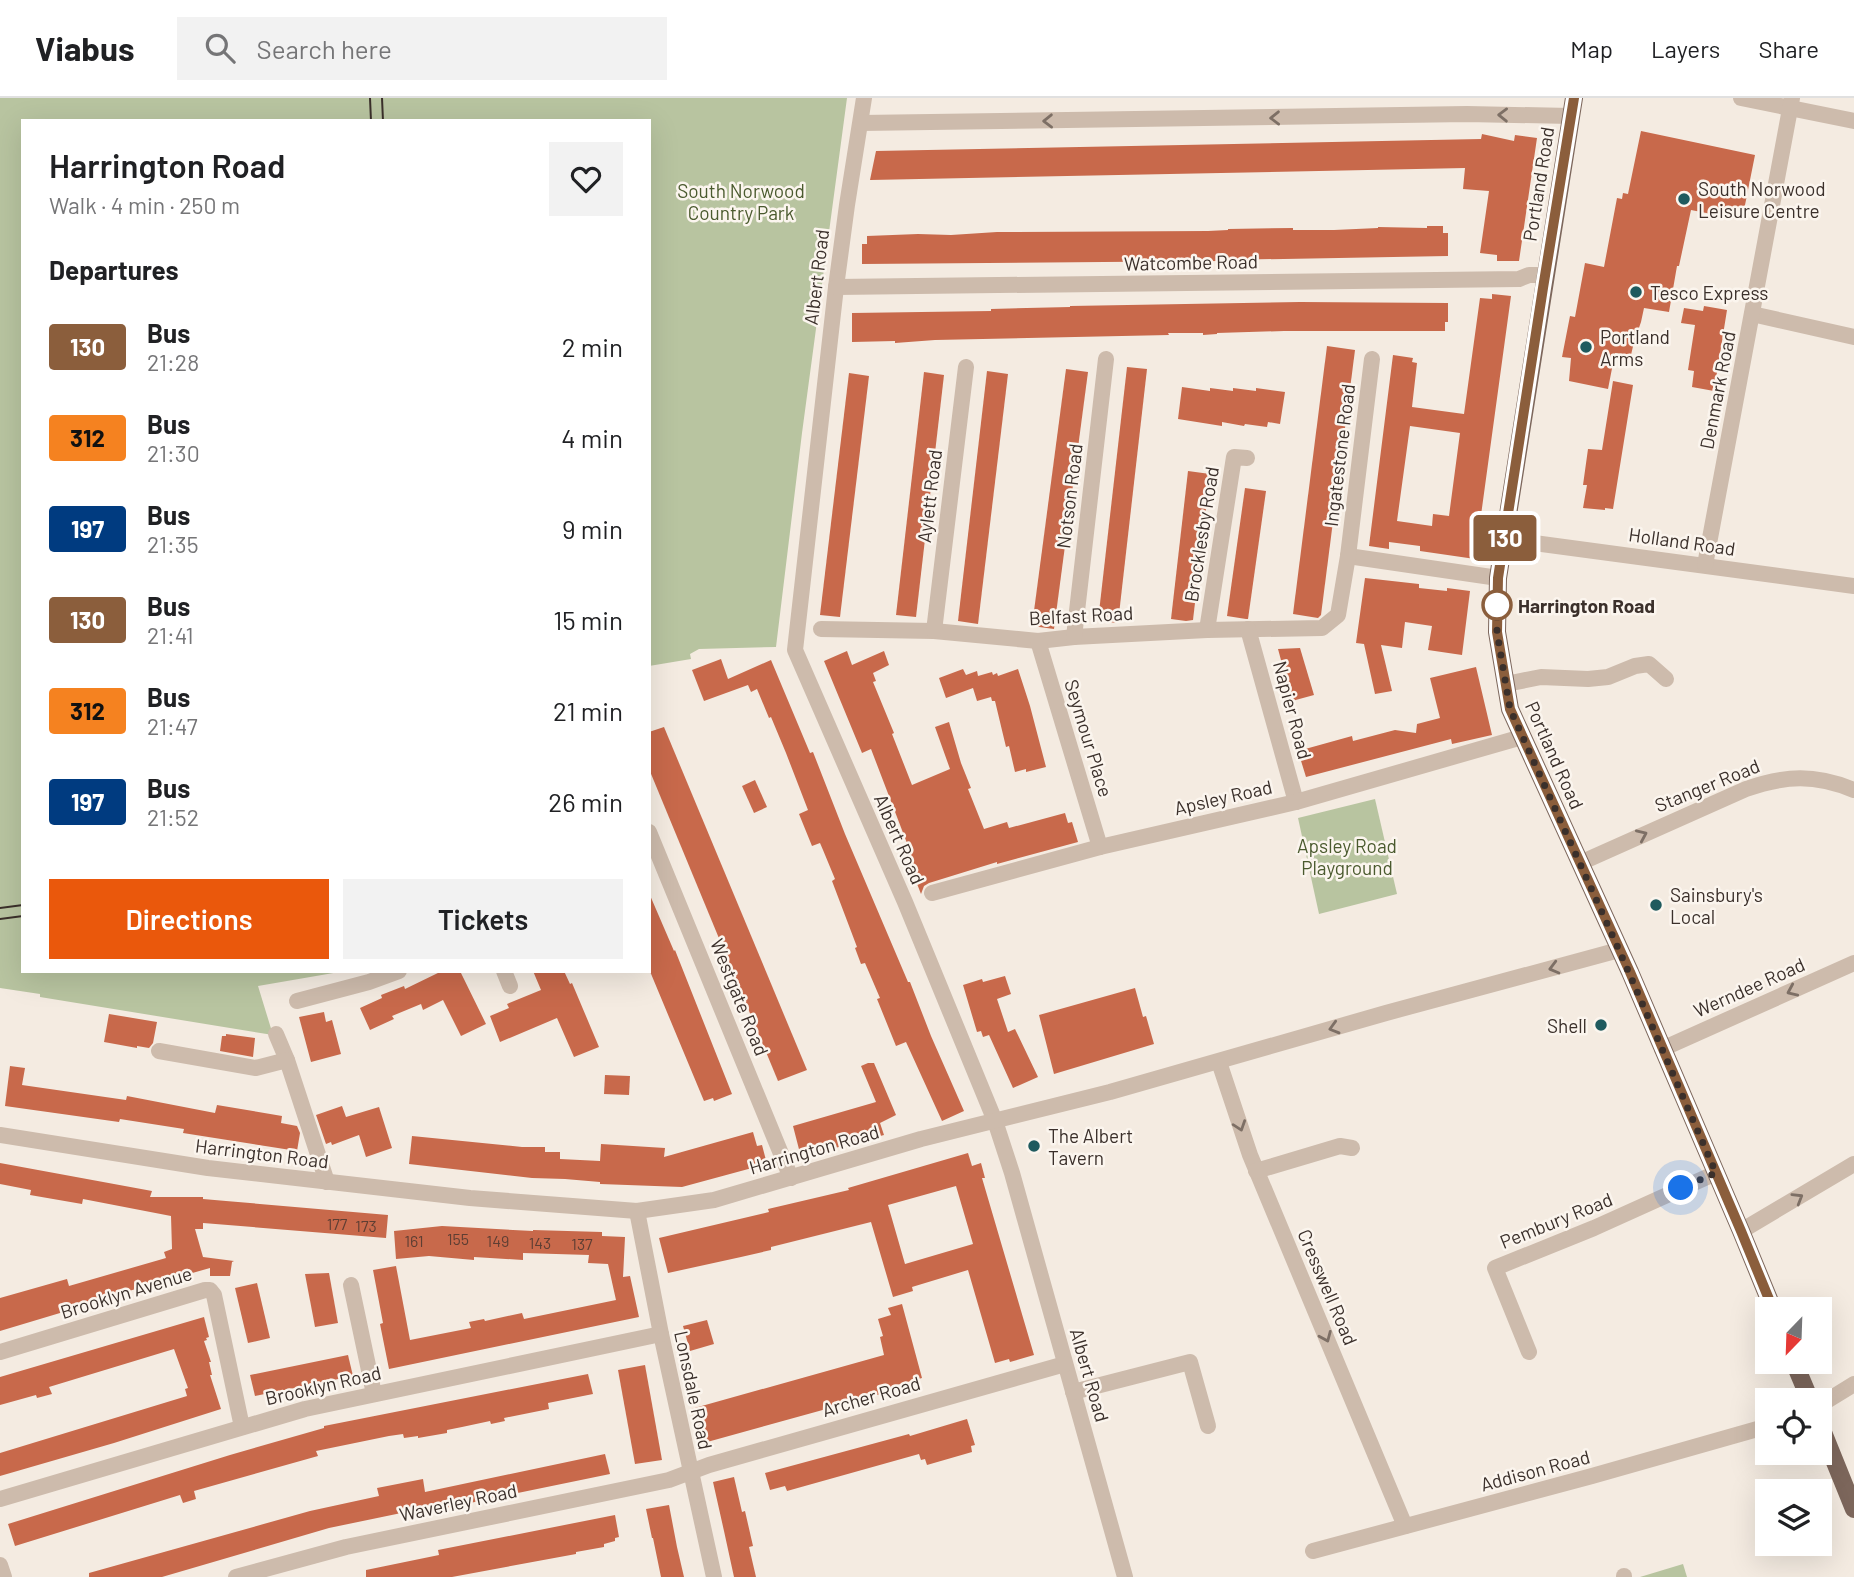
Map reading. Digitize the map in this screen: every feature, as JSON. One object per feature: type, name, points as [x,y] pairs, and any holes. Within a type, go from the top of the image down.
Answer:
[{"type":"main road","name":"Portland Road","points":[[1572,107],[1498,578],[1497,632],[1510,709],[1686,1101],[1768,1297]]},
{"type":"main road","points":[[1832,1455],[1854,1509]]},
{"type":"street","name":"Albert Road","points":[[864,98],[836,287],[795,650],[905,902],[995,1121],[1125,1577]]},
{"type":"street","points":[[1741,98],[1791,103],[1854,121]]},
{"type":"street","name":"Denmark Road","points":[[1706,565],[1791,103]]},
{"type":"street","points":[[861,123],[1467,114],[1572,107]]},
{"type":"street","name":"Watcombe Road","points":[[836,287],[1519,279],[1529,275],[1545,275]]},
{"type":"street","points":[[1752,314],[1854,337]]},
{"type":"street","name":"Notson Road","points":[[1074,637],[1106,359]]},
{"type":"street","name":"Ingatestone Road","points":[[1338,615],[1348,556],[1372,359]]},
{"type":"street","name":"Aylett Road","points":[[934,631],[967,367]]},
{"type":"street","name":"Brocklesby Road","points":[[1207,630],[1234,457],[1247,458]]},
{"type":"street","name":"Holland Road","points":[[1505,539],[1854,586]]},
{"type":"street","name":"Ingatestone Road","points":[[1348,556],[1498,578]]},
{"type":"street","name":"Belfast Road","points":[[821,629],[934,631],[1038,641],[1207,630],[1322,628],[1338,615]]},
{"type":"street","name":"Napier Road","points":[[1248,629],[1296,802]]},
{"type":"street","name":"Seymour Place","points":[[1038,641],[1100,847]]},
{"type":"street","points":[[1506,684],[1541,677],[1608,677],[1635,666],[1649,664],[1666,679]]},
{"type":"street","name":"Apsley Road","points":[[932,893],[1100,847],[1296,802],[1522,737]]},
{"type":"street","name":"Stanger Road","points":[[1580,863],[1763,783],[1787,778],[1816,779],[1854,790]]},
{"type":"street","name":"Westgate Road","points":[[651,837],[791,1178]]},
{"type":"street","name":"Harrington Road","points":[[0,1135],[195,1166],[327,1182],[470,1198],[637,1211],[714,1200],[921,1139],[1110,1092],[1619,950]]},
{"type":"street","name":"Werndee Road","points":[[1662,1049],[1854,963]]},
{"type":"street","points":[[297,1001],[394,973]]},
{"type":"street","points":[[276,1034],[327,1182]]},
{"type":"street","points":[[159,1051],[256,1068],[287,1060]]},
{"type":"street","name":"Cresswell Road","points":[[1219,1062],[1256,1171],[1405,1526]]},
{"type":"street","points":[[1256,1171],[1340,1146],[1352,1148]]},
{"type":"street","points":[[1741,1231],[1854,1164]]},
{"type":"street","name":"Pembury Road","points":[[1529,1352],[1495,1268],[1594,1228],[1716,1173]]},
{"type":"street","name":"Lonsdale Road","points":[[637,1211],[714,1577]]},
{"type":"street","points":[[351,1285],[374,1394]]},
{"type":"street","name":"Brooklyn Avenue","points":[[0,1352],[210,1290],[214,1295],[242,1427]]},
{"type":"street","name":"Brooklyn Road","points":[[0,1499],[304,1409],[661,1334]]},
{"type":"street","points":[[1073,1392],[1189,1362],[1208,1426]]},
{"type":"street","name":"Archer Road","points":[[690,1472],[1065,1363]]},
{"type":"street","points":[[1832,1398],[1854,1384]]},
{"type":"street","name":"Addison Road","points":[[1313,1550],[1755,1430]]},
{"type":"street","name":"Waverley Road","points":[[236,1577],[346,1547],[669,1480],[690,1472]]},
{"type":"street","points":[[0,1564],[4,1577]]},
{"type":"green space","name":"South Norwood Country Park","points":[[0,98],[847,98],[776,647],[699,649],[690,654],[691,659],[651,666],[651,119],[21,119],[21,973],[333,973],[258,986],[273,1035],[0,988]]},
{"type":"green space","name":"Apsley Road Playground","points":[[1375,799],[1397,894],[1319,914],[1298,818]]},
{"type":"green space","points":[[1683,1564],[1687,1577],[1640,1577]]},
{"type":"building","points":[[1641,131],[1755,155],[1742,220],[1691,210],[1669,312],[1644,308],[1631,355],[1615,353],[1608,389],[1569,381],[1571,358],[1562,357],[1570,316],[1575,317],[1585,263],[1604,267],[1617,198],[1622,199],[1623,193],[1628,194]]},
{"type":"building","points":[[1482,134],[1514,141],[1515,135],[1537,138],[1519,261],[1497,261],[1497,255],[1480,253],[1489,191],[1463,189],[1465,168],[870,180],[876,151],[1481,139]]},
{"type":"building","points":[[1443,226],[1443,233],[1448,233],[1448,256],[862,264],[862,244],[867,244],[867,236],[1293,228],[1334,230]]},
{"type":"building","points":[[1492,294],[1511,296],[1475,559],[1420,551],[1420,546],[1389,542],[1389,549],[1369,546],[1393,355],[1413,358],[1412,362],[1417,363],[1412,407],[1464,414],[1480,298],[1492,299]],"holes":[[[1410,426],[1460,433],[1449,516],[1433,514],[1432,526],[1397,521]]]},
{"type":"building","points":[[1300,302],[1448,303],[1448,322],[1445,322],[1445,331],[1284,331],[1203,335],[1168,333],[1169,335],[852,342],[852,313]]},
{"type":"building","points":[[1704,306],[1727,310],[1714,391],[1692,387],[1694,371],[1688,370],[1695,325],[1681,323],[1684,308],[1703,311]]},
{"type":"building","points":[[1327,346],[1355,350],[1321,615],[1318,618],[1293,614]]},
{"type":"building","points":[[1127,367],[1147,369],[1118,623],[1098,621]]},
{"type":"building","points":[[1066,369],[1088,372],[1054,629],[1032,626]]},
{"type":"building","points":[[987,371],[1008,374],[978,624],[958,621]]},
{"type":"building","points":[[924,372],[944,375],[916,617],[896,615]]},
{"type":"building","points":[[849,373],[869,376],[840,617],[820,615]]},
{"type":"building","points":[[1613,381],[1633,385],[1613,509],[1583,508],[1588,449],[1602,450]]},
{"type":"building","points":[[1182,387],[1210,391],[1210,388],[1233,391],[1233,388],[1256,391],[1256,388],[1285,392],[1280,424],[1268,422],[1267,427],[1222,422],[1222,426],[1178,419]]},
{"type":"building","points":[[1188,471],[1210,474],[1193,620],[1186,621],[1171,619]]},
{"type":"building","points":[[1245,488],[1266,491],[1248,619],[1227,616]]},
{"type":"building","points":[[1365,578],[1419,584],[1419,588],[1470,591],[1462,655],[1428,650],[1432,626],[1405,622],[1402,648],[1381,645],[1392,691],[1375,694],[1364,644],[1356,643]]},
{"type":"building","points":[[1300,648],[1314,695],[1292,701],[1278,649]]},
{"type":"building","points":[[847,651],[852,665],[884,651],[889,665],[873,673],[876,681],[873,682],[912,785],[950,769],[935,727],[949,722],[971,788],[968,789],[984,829],[1007,822],[1009,828],[1065,813],[1068,823],[1072,822],[1078,842],[997,862],[929,883],[924,886],[921,894],[905,853],[910,851],[871,749],[862,753],[824,661]]},
{"type":"building","points":[[721,659],[728,679],[771,660],[810,753],[813,752],[845,834],[964,1111],[942,1121],[906,1042],[896,1046],[877,999],[880,998],[865,963],[861,964],[855,948],[857,947],[832,881],[835,879],[823,850],[820,843],[812,846],[799,814],[808,810],[757,689],[751,692],[748,685],[704,701],[692,670]]},
{"type":"building","points":[[1476,667],[1492,735],[1452,744],[1451,739],[1306,777],[1298,751],[1352,736],[1353,741],[1395,730],[1416,733],[1417,724],[1440,718],[1430,678]]},
{"type":"building","points":[[963,669],[966,675],[977,671],[978,676],[992,672],[998,676],[1018,669],[1046,767],[1015,772],[995,701],[992,701],[991,697],[977,701],[973,688],[946,698],[939,678]]},
{"type":"building","points":[[664,727],[807,1070],[778,1081],[651,774],[651,731]]},
{"type":"building","points":[[755,780],[767,807],[754,813],[742,786]]},
{"type":"building","points":[[651,898],[675,950],[732,1094],[714,1101],[713,1098],[704,1101],[651,973]]},
{"type":"building","points":[[438,973],[461,973],[486,1024],[461,1036],[443,1000],[423,1010],[421,1004],[392,1016],[394,1019],[370,1030],[360,1008],[382,998],[381,995],[404,986],[405,989]]},
{"type":"building","points":[[534,973],[565,973],[570,984],[572,983],[599,1047],[574,1057],[557,1018],[500,1042],[490,1016],[509,1008],[507,1004],[541,990]]},
{"type":"building","points":[[1005,976],[1011,994],[997,999],[1008,1032],[1015,1029],[1038,1077],[1013,1088],[989,1035],[983,1037],[981,1031],[977,1032],[963,985]]},
{"type":"building","points":[[1135,988],[1154,1044],[1054,1074],[1039,1015]]},
{"type":"building","points":[[324,1012],[326,1022],[332,1020],[341,1054],[311,1062],[299,1017]]},
{"type":"building","points":[[109,1014],[157,1022],[153,1043],[149,1048],[137,1048],[104,1042]]},
{"type":"building","points":[[226,1034],[255,1038],[253,1057],[220,1051],[222,1036]]},
{"type":"building","points":[[874,1063],[896,1115],[880,1123],[884,1135],[801,1157],[793,1126],[876,1102],[861,1066]]},
{"type":"building","points":[[10,1066],[25,1068],[22,1085],[126,1100],[127,1096],[215,1113],[217,1105],[282,1116],[281,1123],[297,1126],[300,1133],[297,1151],[183,1133],[184,1129],[120,1119],[119,1122],[5,1106]]},
{"type":"building","points":[[605,1075],[630,1076],[629,1095],[604,1094]]},
{"type":"building","points":[[342,1106],[346,1117],[379,1107],[392,1148],[366,1157],[359,1135],[332,1145],[331,1142],[326,1144],[316,1115]]},
{"type":"building","points":[[753,1132],[757,1146],[762,1145],[767,1164],[682,1187],[600,1184],[409,1164],[412,1136],[545,1147],[545,1152],[560,1152],[560,1159],[600,1161],[601,1144],[665,1148],[664,1157]]},
{"type":"building","points":[[968,1153],[972,1166],[981,1163],[985,1178],[982,1178],[1034,1355],[995,1363],[968,1270],[912,1287],[913,1291],[893,1297],[871,1222],[771,1247],[771,1250],[668,1273],[659,1238],[769,1212],[768,1209],[849,1190],[848,1188]],"holes":[[[956,1186],[973,1244],[905,1264],[888,1205]]]},
{"type":"building","points":[[0,1163],[152,1191],[150,1197],[203,1197],[388,1215],[386,1238],[203,1223],[203,1229],[195,1229],[203,1257],[234,1261],[230,1276],[210,1276],[210,1268],[0,1331],[0,1298],[67,1279],[69,1286],[166,1258],[164,1252],[172,1249],[171,1216],[83,1199],[82,1204],[30,1195],[31,1190],[0,1184]]},
{"type":"building","points":[[442,1226],[602,1232],[602,1236],[625,1237],[623,1277],[630,1276],[639,1317],[389,1369],[373,1270],[396,1266],[410,1340],[471,1328],[469,1322],[484,1319],[485,1321],[522,1313],[524,1319],[616,1300],[608,1264],[588,1263],[589,1255],[523,1253],[523,1260],[429,1256],[396,1259],[394,1231]]},
{"type":"building","points":[[329,1273],[338,1323],[315,1327],[305,1274]]},
{"type":"building","points":[[257,1283],[270,1338],[248,1343],[235,1288]]},
{"type":"building","points":[[902,1304],[922,1378],[893,1386],[895,1390],[700,1444],[691,1409],[884,1355],[880,1337],[883,1336],[878,1319],[891,1315],[888,1308]]},
{"type":"building","points":[[204,1317],[209,1337],[204,1341],[211,1362],[210,1375],[221,1409],[0,1476],[0,1453],[187,1396],[185,1389],[188,1388],[174,1349],[49,1387],[52,1394],[37,1398],[36,1395],[0,1405],[0,1377]]},
{"type":"building","points":[[707,1320],[714,1344],[690,1351],[683,1326]]},
{"type":"building","points":[[348,1355],[353,1376],[255,1396],[250,1375]]},
{"type":"building","points":[[645,1365],[662,1460],[635,1464],[618,1370]]},
{"type":"building","points":[[588,1374],[593,1394],[548,1403],[549,1409],[504,1418],[505,1421],[491,1424],[490,1421],[418,1438],[404,1438],[403,1434],[389,1436],[316,1451],[318,1456],[194,1491],[196,1499],[183,1503],[180,1495],[15,1546],[8,1524],[324,1426]]},
{"type":"building","points":[[967,1419],[975,1445],[971,1446],[972,1452],[927,1465],[919,1454],[787,1491],[785,1486],[770,1490],[765,1473]]},
{"type":"building","points":[[605,1454],[610,1474],[436,1510],[435,1506],[329,1528],[162,1577],[89,1577],[89,1573],[310,1511],[379,1496],[377,1488],[423,1479],[425,1492]]},
{"type":"building","points":[[734,1477],[753,1546],[749,1547],[756,1577],[734,1577],[713,1482]]},
{"type":"building","points":[[669,1505],[684,1577],[661,1577],[652,1538],[646,1509]]},
{"type":"building","points":[[615,1515],[619,1537],[615,1538],[615,1541],[604,1544],[604,1547],[576,1554],[452,1577],[366,1577],[366,1570],[439,1555],[438,1550]]},
{"type":"tram line","points":[[370,98],[371,119]]},
{"type":"tram line","points":[[382,98],[383,119]]},
{"type":"tram line","points":[[0,908],[21,905]]},
{"type":"tram line","points":[[0,919],[21,916]]},
{"type":"bus line","name":"130","points":[[1574,98],[1498,578],[1497,632],[1510,709],[1630,972],[1768,1297]]},
{"type":"place","name":"South Norwood Leisure Centre","points":[[1684,199]]},
{"type":"place","name":"Tesco Express","points":[[1636,292]]},
{"type":"place","name":"Portland Arms","points":[[1586,347]]},
{"type":"place","name":"Harrington Road","points":[[1497,605]]},
{"type":"place","name":"Sainsbury's Local","points":[[1656,905]]},
{"type":"place","name":"Shell","points":[[1601,1025]]},
{"type":"place","name":"The Albert Tavern","points":[[1034,1146]]},
{"type":"route","points":[[1497,605],[1497,632],[1510,709],[1716,1173],[1681,1188]]}]
